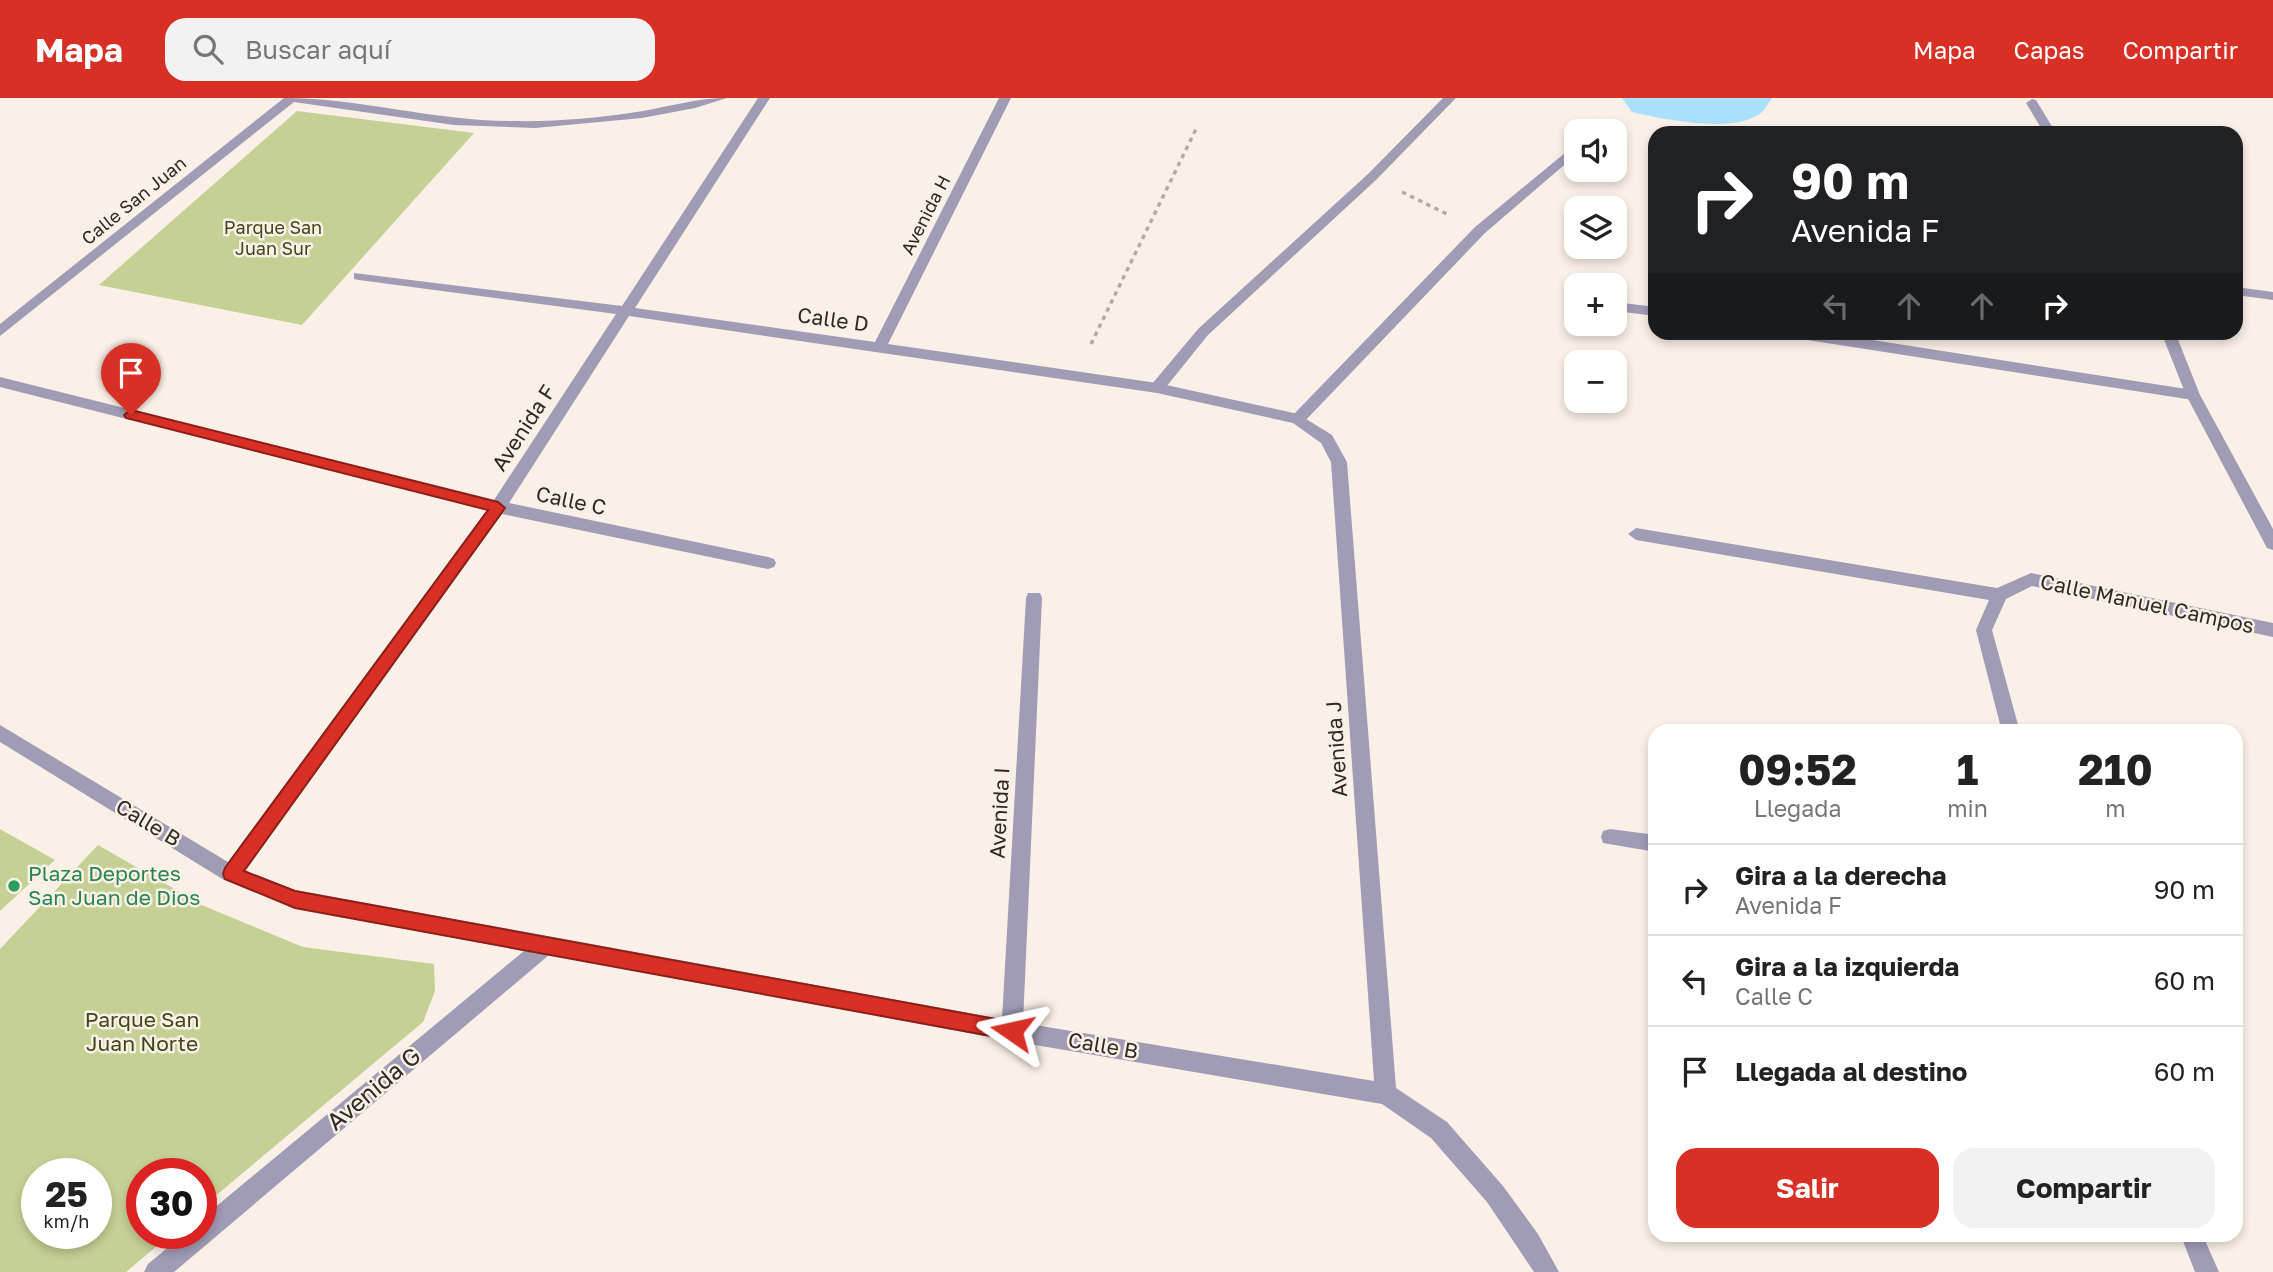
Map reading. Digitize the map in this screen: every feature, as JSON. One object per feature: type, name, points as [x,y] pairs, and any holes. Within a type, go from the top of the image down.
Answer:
[{"type":"street","points":[[291,98],[418,116],[510,125],[608,120],[721,98]]},
{"type":"street","name":"Calle San Juan","points":[[0,331],[291,98]]},
{"type":"street","name":"Avenida F","points":[[231,874],[498,508],[764,98]]},
{"type":"street","name":"Avenida H","points":[[879,348],[1005,98]]},
{"type":"street","points":[[1157,388],[1203,332],[1372,177],[1450,98]]},
{"type":"street","points":[[2032,103],[2046,126]]},
{"type":"street","points":[[1298,419],[1480,230],[1564,158]]},
{"type":"street","name":"Calle D","points":[[359,276],[626,311],[1157,388],[1298,419]]},
{"type":"street","points":[[2243,292],[2273,296]]},
{"type":"street","points":[[1627,308],[1648,311]]},
{"type":"street","points":[[1839,340],[2193,395]]},
{"type":"street","points":[[2171,340],[2193,395],[2273,544]]},
{"type":"street","name":"Calle C","points":[[0,382],[498,508],[768,563]]},
{"type":"street","name":"Avenida J","points":[[1298,419],[1327,439],[1339,462],[1386,1094]]},
{"type":"street","points":[[1636,534],[1998,594],[1984,630],[2009,724]]},
{"type":"street","name":"Calle Manuel Campos","points":[[1998,594],[2031,579],[2273,630]]},
{"type":"street","name":"Avenida I","points":[[1012,1031],[1034,598]]},
{"type":"street","name":"Calle B","points":[[0,733],[231,874],[295,900],[1012,1031],[1386,1094],[1439,1130],[1495,1194],[1530,1242],[1547,1272]]},
{"type":"street","points":[[1610,837],[1648,843]]},
{"type":"street","name":"Avenida G","points":[[156,1272],[547,944]]},
{"type":"street","points":[[2194,1242],[2207,1272]]},
{"type":"path","points":[[1076,377],[1197,127]]},
{"type":"path","points":[[1372,177],[1480,230]]},
{"type":"green space","name":"Parque San Juan Sur","points":[[297,111],[474,133],[302,325],[99,285]]},
{"type":"green space","name":"Plaza Deportes San Juan de Dios","points":[[0,829],[55,860],[0,911]]},
{"type":"green space","name":"Parque San Juan Norte","points":[[98,845],[204,906],[303,947],[434,964],[435,991],[423,1022],[217,1195],[217,1158],[126,1158],[126,1249],[153,1249],[126,1272],[0,1272],[0,949]]},
{"type":"waterway","points":[[1655,98],[1727,105],[1739,98]]},
{"type":"place","name":"Plaza Deportes San Juan de Dios","points":[[14,886]]},
{"type":"route","points":[[131,415],[498,508],[231,874],[295,900],[1012,1031]]}]
